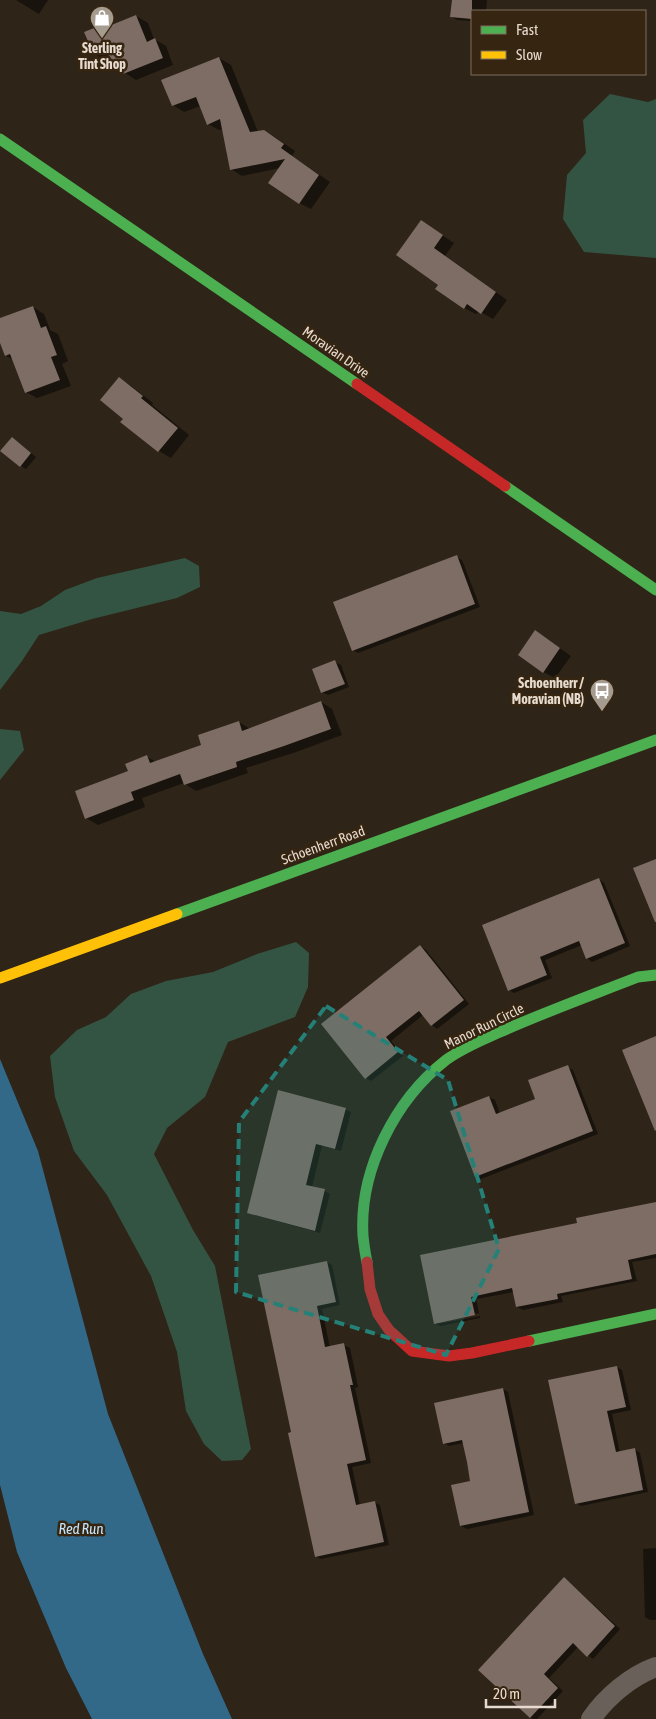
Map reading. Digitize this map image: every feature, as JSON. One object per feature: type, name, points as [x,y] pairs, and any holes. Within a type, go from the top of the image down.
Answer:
[{"type":"street","name":"Moravian Drive","points":[[0,139],[656,590]]},
{"type":"street","name":"Schoenherr Road","points":[[0,978],[656,740]]},
{"type":"street","name":"Manor Run Circle","points":[[656,975],[638,977],[519,1024],[474,1044],[447,1059],[422,1082],[401,1108],[374,1160],[365,1202],[363,1235],[370,1289],[378,1314],[389,1330],[412,1351],[449,1356],[472,1353],[656,1314]]},
{"type":"street","points":[[591,1719],[599,1707],[612,1695],[633,1679],[656,1667]]},
{"type":"highlighted area","points":[[326,1006],[448,1080],[499,1249],[446,1355],[236,1292],[239,1122]]},
{"type":"green space","points":[[610,94],[648,102],[656,99],[656,258],[584,252],[563,219],[567,175],[586,153],[583,120]]},
{"type":"green space","points":[[185,558],[199,566],[200,587],[177,598],[92,619],[39,635],[0,690],[0,611],[21,614],[41,606],[65,590],[97,578]]},
{"type":"green space","points":[[0,729],[20,731],[24,750],[0,780]]},
{"type":"green space","points":[[296,942],[309,953],[308,987],[295,1017],[228,1042],[205,1097],[167,1128],[154,1154],[193,1230],[215,1266],[251,1449],[242,1460],[222,1461],[204,1444],[186,1411],[177,1352],[151,1276],[107,1195],[74,1151],[55,1097],[50,1056],[77,1030],[106,1017],[131,994],[166,981],[213,972],[257,954]]},
{"type":"water","name":"Red Run","points":[[0,1059],[38,1151],[108,1414],[203,1654],[232,1719],[92,1719],[66,1668],[17,1552],[0,1485]]},
{"type":"building","points":[[452,0],[472,0],[471,19],[450,17]]},
{"type":"building","points":[[136,15],[147,42],[155,38],[163,58],[123,74],[119,63],[112,66],[107,51],[94,55],[84,32],[107,23],[109,26]]},
{"type":"building","points":[[219,57],[250,132],[264,130],[284,144],[281,148],[319,175],[299,204],[268,183],[285,159],[230,170],[220,119],[207,125],[196,97],[172,106],[161,80]]},
{"type":"building","points":[[421,220],[443,235],[434,248],[496,292],[481,314],[467,304],[464,309],[435,289],[438,285],[396,255]]},
{"type":"building","points":[[33,306],[41,328],[46,326],[57,355],[51,357],[60,380],[25,393],[10,354],[5,356],[0,343],[0,318]]},
{"type":"building","points":[[119,377],[143,396],[141,398],[178,428],[158,452],[120,422],[123,419],[100,400]]},
{"type":"building","points":[[12,437],[31,453],[20,467],[0,451]]},
{"type":"building","points":[[457,555],[475,604],[352,651],[333,602]]},
{"type":"building","points":[[535,630],[560,648],[543,673],[518,655]]},
{"type":"building","points":[[335,660],[345,684],[321,693],[312,669]]},
{"type":"building","points":[[321,701],[331,729],[236,762],[237,767],[184,785],[180,774],[131,792],[134,800],[85,819],[75,791],[128,771],[125,764],[147,755],[150,763],[201,745],[198,735],[239,721],[242,731]]},
{"type":"building","points":[[656,859],[656,922],[655,922],[633,868]]},
{"type":"building","points":[[599,878],[625,943],[586,959],[579,941],[540,957],[547,975],[508,991],[482,925]]},
{"type":"building","points":[[420,945],[464,1000],[431,1026],[419,1011],[386,1037],[398,1052],[365,1079],[321,1024]]},
{"type":"building","points":[[656,1036],[656,1130],[655,1131],[622,1050]]},
{"type":"building","points":[[568,1065],[593,1131],[475,1177],[450,1111],[489,1096],[496,1114],[535,1099],[528,1080]]},
{"type":"building","points":[[278,1090],[346,1108],[335,1149],[316,1144],[306,1185],[325,1189],[315,1231],[247,1213]]},
{"type":"building","points":[[656,1202],[656,1254],[628,1260],[632,1279],[557,1294],[558,1299],[516,1307],[512,1288],[471,1297],[475,1315],[434,1324],[420,1255],[577,1223],[576,1218]]},
{"type":"building","points":[[327,1261],[336,1302],[317,1306],[325,1347],[344,1343],[353,1385],[350,1385],[366,1460],[347,1464],[356,1505],[375,1501],[384,1542],[315,1557],[288,1433],[291,1432],[258,1275]]},
{"type":"building","points":[[617,1366],[626,1407],[607,1411],[616,1452],[635,1448],[643,1490],[575,1504],[548,1380]]},
{"type":"building","points":[[503,1388],[529,1512],[460,1526],[451,1485],[470,1481],[467,1462],[462,1440],[443,1444],[434,1403]]},
{"type":"building","points":[[564,1577],[615,1626],[587,1657],[573,1643],[544,1674],[558,1688],[530,1718],[478,1670]]},
{"type":"traffic: fast","points":[[0,139],[357,384]]},
{"type":"traffic: fast","points":[[505,486],[656,590]]},
{"type":"traffic: fast","points":[[177,914],[656,740]]},
{"type":"traffic: fast","points":[[367,1262],[363,1236],[363,1211],[367,1186],[374,1162],[396,1116],[428,1076],[452,1056],[486,1038],[638,977],[656,975]]},
{"type":"traffic: fast","points":[[529,1341],[656,1314]]},
{"type":"traffic: slow","points":[[0,978],[177,914]]},
{"type":"traffic: jam","points":[[357,384],[505,486]]},
{"type":"traffic: jam","points":[[367,1262],[370,1289],[378,1314],[389,1330],[412,1351],[449,1356],[529,1341]]},
{"type":"place","name":"Sterling Tint Shop","points":[[102,39]]},
{"type":"place","name":"Schoenherr / Moravian (NB)","points":[[602,712]]}]
